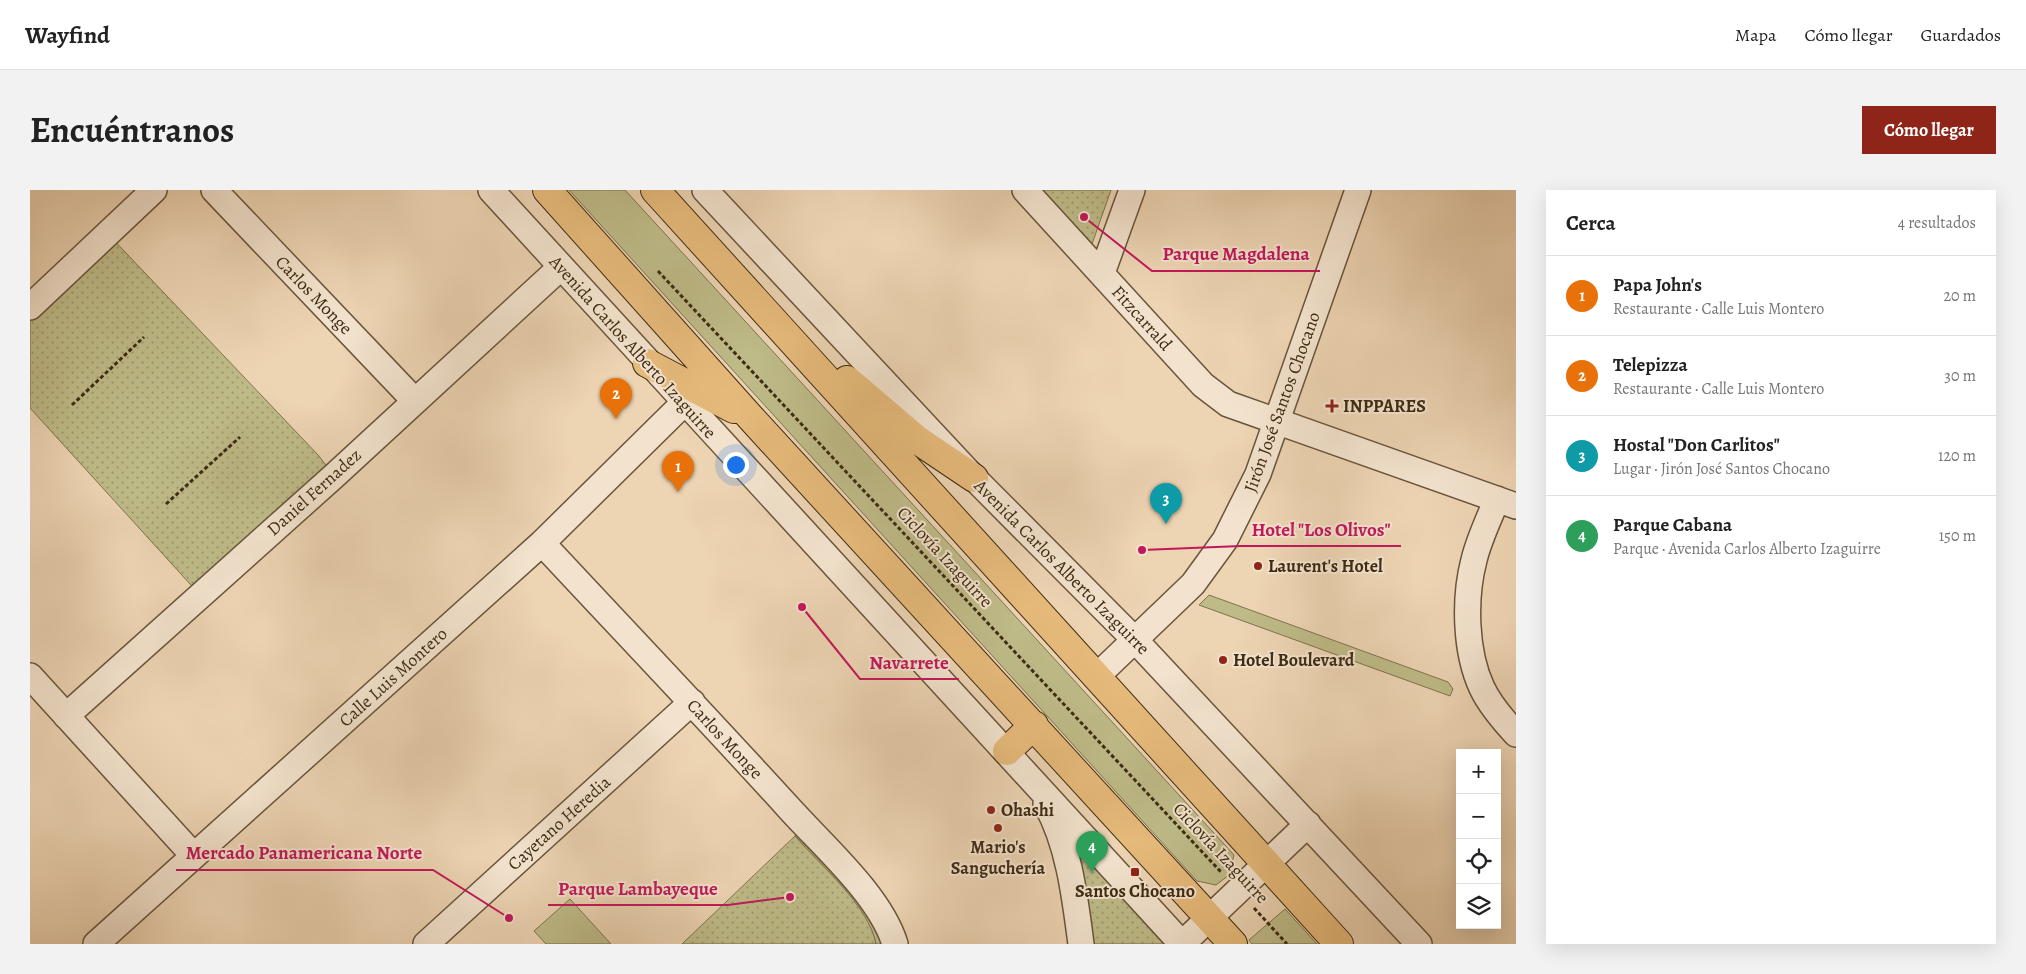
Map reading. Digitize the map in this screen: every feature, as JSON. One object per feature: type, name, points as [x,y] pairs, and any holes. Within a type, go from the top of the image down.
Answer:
[{"type":"main road","points":[[547,190],[752,418],[1233,944]]},
{"type":"main road","points":[[655,190],[1339,944]]},
{"type":"main road","points":[[647,362],[752,418]]},
{"type":"main road","points":[[814,366],[847,380],[916,439],[974,478]]},
{"type":"main road","points":[[1007,751],[1034,725]]},
{"type":"street","points":[[30,307],[154,190]]},
{"type":"street","name":"Carlos Monge","points":[[214,190],[414,400]]},
{"type":"street","name":"Avenida Carlos Alberto Izaguirre","points":[[491,190],[684,403],[1007,751],[1182,944]]},
{"type":"street","name":"Avenida Carlos Alberto Izaguirre","points":[[705,190],[974,478],[1135,640],[1419,944]]},
{"type":"street","name":"Fitzcarrald","points":[[1025,190],[1211,392],[1228,404],[1506,502]]},
{"type":"street","points":[[1102,273],[1132,190]]},
{"type":"street","name":"Jirón José Santos Chocano","points":[[1096,677],[1193,584],[1225,540],[1258,474],[1358,190]]},
{"type":"street","name":"Daniel Fernadez","points":[[66,716],[334,476],[414,400],[561,267]]},
{"type":"street","name":"Calle Luis Montero","points":[[96,944],[542,543],[684,403]]},
{"type":"street","points":[[1506,502],[1474,560],[1469,587],[1470,640],[1474,666],[1482,688],[1493,706],[1516,734]]},
{"type":"street","name":"Carlos Monge","points":[[542,543],[692,702],[869,897],[887,925],[895,944]]},
{"type":"street","points":[[30,676],[194,856]]},
{"type":"street","name":"Cayetano Heredia","points":[[426,944],[692,702]]},
{"type":"street","points":[[1031,778],[1050,811],[1063,848],[1071,877],[1081,944]]},
{"type":"street","points":[[1182,944],[1308,824]]},
{"type":"path","name":"Ciclovía Izaguirre","points":[[656,269],[1287,944]]},
{"type":"path","points":[[72,405],[144,337]]},
{"type":"path","points":[[166,504],[240,437]]},
{"type":"shaded area","points":[[569,190],[625,190],[1234,855],[1229,875],[1216,885],[1197,881]]},
{"type":"shaded area","points":[[1042,190],[1111,190],[1092,244]]},
{"type":"shaded area","points":[[108,234],[319,456],[334,476],[200,595],[30,408],[30,307]]},
{"type":"shaded area","points":[[1209,595],[1448,682],[1453,689],[1450,696],[1199,605]]},
{"type":"shaded area","points":[[805,826],[895,944],[876,944],[872,931],[854,902],[795,836]]},
{"type":"shaded area","points":[[1069,828],[1162,940],[1162,944],[1091,944]]},
{"type":"shaded area","points":[[795,836],[854,901],[872,930],[876,944],[682,944]]},
{"type":"shaded area","points":[[570,899],[611,944],[546,944],[534,931]]},
{"type":"shaded area","points":[[1285,909],[1317,944],[1252,944],[1249,940]]},
{"type":"place","name":"Parque Magdalena","points":[[1084,217]]},
{"type":"place","name":"INPPARES","points":[[1332,406]]},
{"type":"place","name":"Telepizza","points":[[616,419]]},
{"type":"place","name":"Papa John's","points":[[678,492]]},
{"type":"place","name":"Hostal \"Don Carlitos\"","points":[[1166,524]]},
{"type":"place","name":"Hotel \"Los Olivos\"","points":[[1142,550]]},
{"type":"place","name":"Laurent's Hotel","points":[[1258,566]]},
{"type":"place","name":"Navarrete","points":[[802,607]]},
{"type":"place","name":"Hotel Boulevard","points":[[1223,660]]},
{"type":"place","name":"Ohashi","points":[[991,810]]},
{"type":"place","name":"Mario's Sanguchería","points":[[998,828]]},
{"type":"place","name":"Parque Cabana","points":[[1092,872]]},
{"type":"place","name":"Santos Chocano","points":[[1135,872]]},
{"type":"place","name":"Parque Lambayeque","points":[[790,897]]},
{"type":"place","name":"Mercado Panamericana Norte","points":[[509,918]]}]
